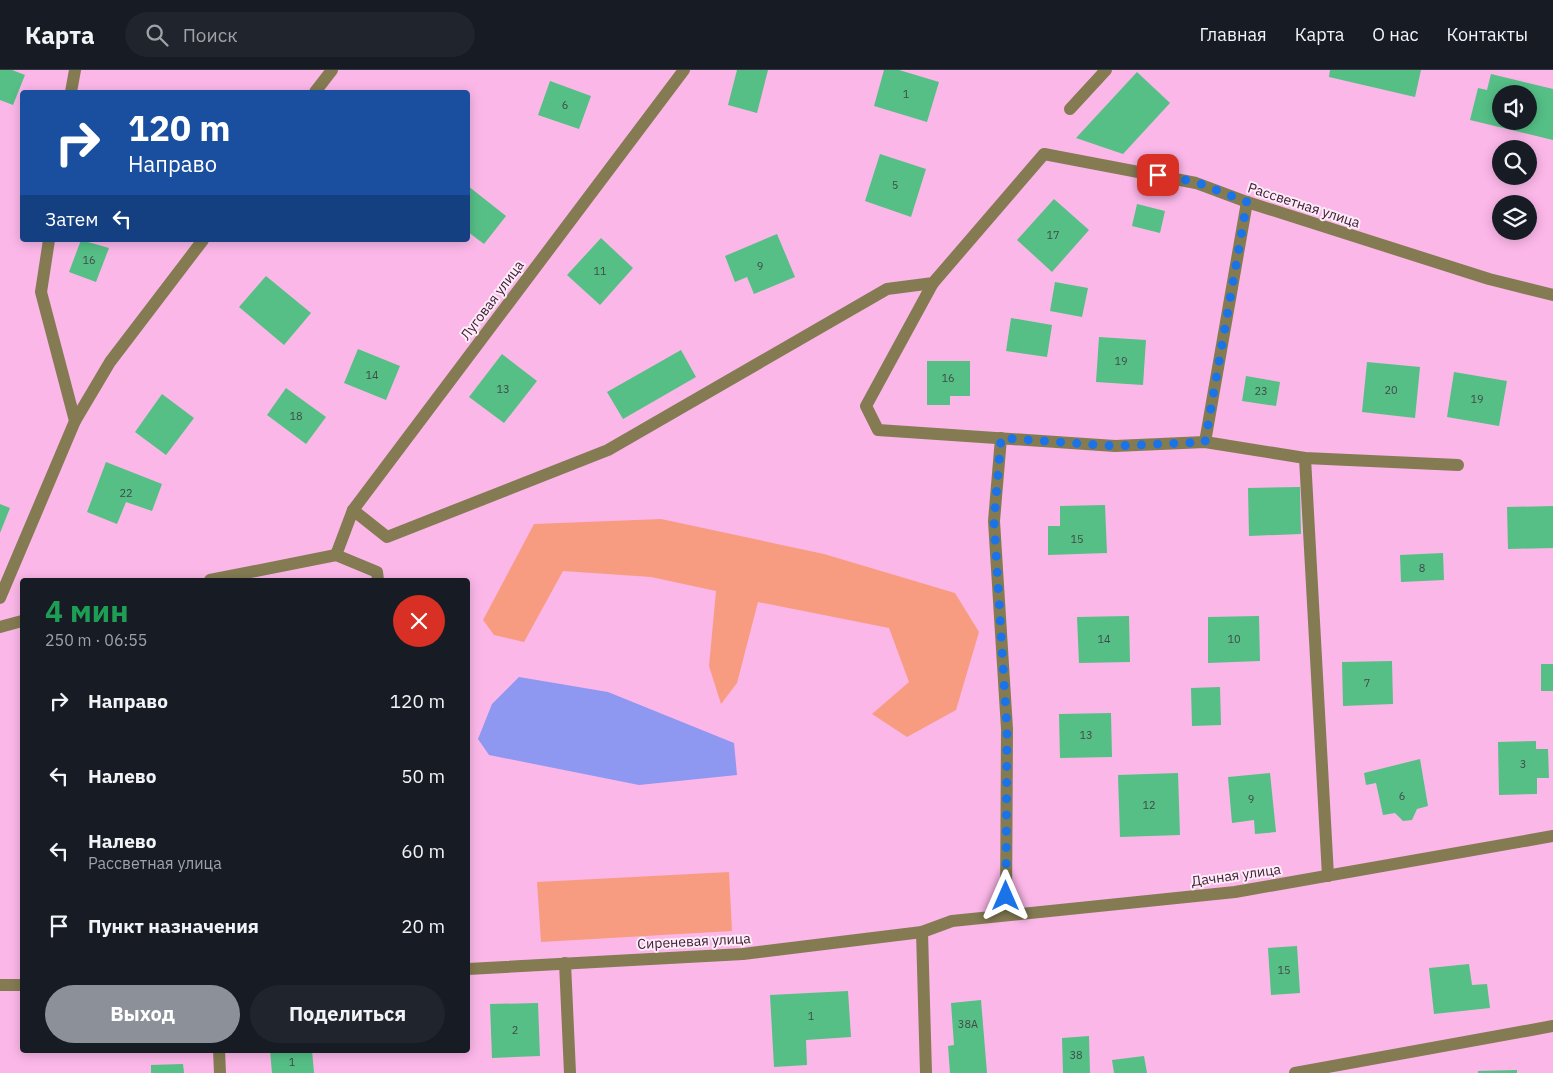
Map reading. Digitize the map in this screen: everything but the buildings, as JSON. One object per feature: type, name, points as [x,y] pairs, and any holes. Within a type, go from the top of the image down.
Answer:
[{"type":"street","points":[[70,90],[75,70]]},
{"type":"street","points":[[317,90],[332,70]]},
{"type":"street","name":"Луговая улица","points":[[336,555],[353,510],[684,70]]},
{"type":"street","points":[[1070,109],[1106,70]]},
{"type":"street","name":"Рассветная улица","points":[[932,283],[1044,154],[1196,182],[1247,202],[1490,279],[1553,295]]},
{"type":"street","points":[[1205,442],[1247,202]]},
{"type":"street","points":[[48,242],[41,292],[75,421]]},
{"type":"street","points":[[0,598],[75,421],[110,362],[201,242]]},
{"type":"street","points":[[353,510],[387,537],[608,450],[887,289],[932,283]]},
{"type":"street","points":[[932,283],[866,406],[878,430],[1115,446],[1205,442],[1305,458],[1458,465]]},
{"type":"street","points":[[1001,438],[994,521],[1007,729],[1006,915]]},
{"type":"street","points":[[1305,458],[1328,876]]},
{"type":"street","points":[[220,578],[336,555],[377,572],[378,578]]},
{"type":"street","points":[[0,627],[20,622]]},
{"type":"street","name":"Дачная улица","points":[[922,932],[952,921],[1235,892],[1553,836]]},
{"type":"street","points":[[922,932],[926,1073]]},
{"type":"street","name":"Сиреневая улица","points":[[470,969],[744,954],[922,932]]},
{"type":"street","points":[[565,964],[570,1073]]},
{"type":"street","points":[[0,985],[20,985]]},
{"type":"street","points":[[1295,1073],[1553,1026]]},
{"type":"street","points":[[219,1053],[220,1073]]},
{"type":"shaded area","points":[[661,519],[824,554],[955,593],[979,632],[956,710],[907,737],[872,714],[909,682],[889,628],[758,602],[737,683],[721,704],[709,666],[716,591],[651,577],[563,571],[524,642],[494,635],[483,620],[534,524]]},
{"type":"shaded area","points":[[729,872],[732,931],[541,942],[537,882]]},
{"type":"water","points":[[519,677],[608,692],[734,743],[737,775],[639,785],[489,755],[478,739],[492,704]]},
{"type":"route","points":[[1006,896],[1007,729],[994,521],[1001,438],[1115,446],[1205,442],[1247,202],[1196,182],[1158,175]]}]
